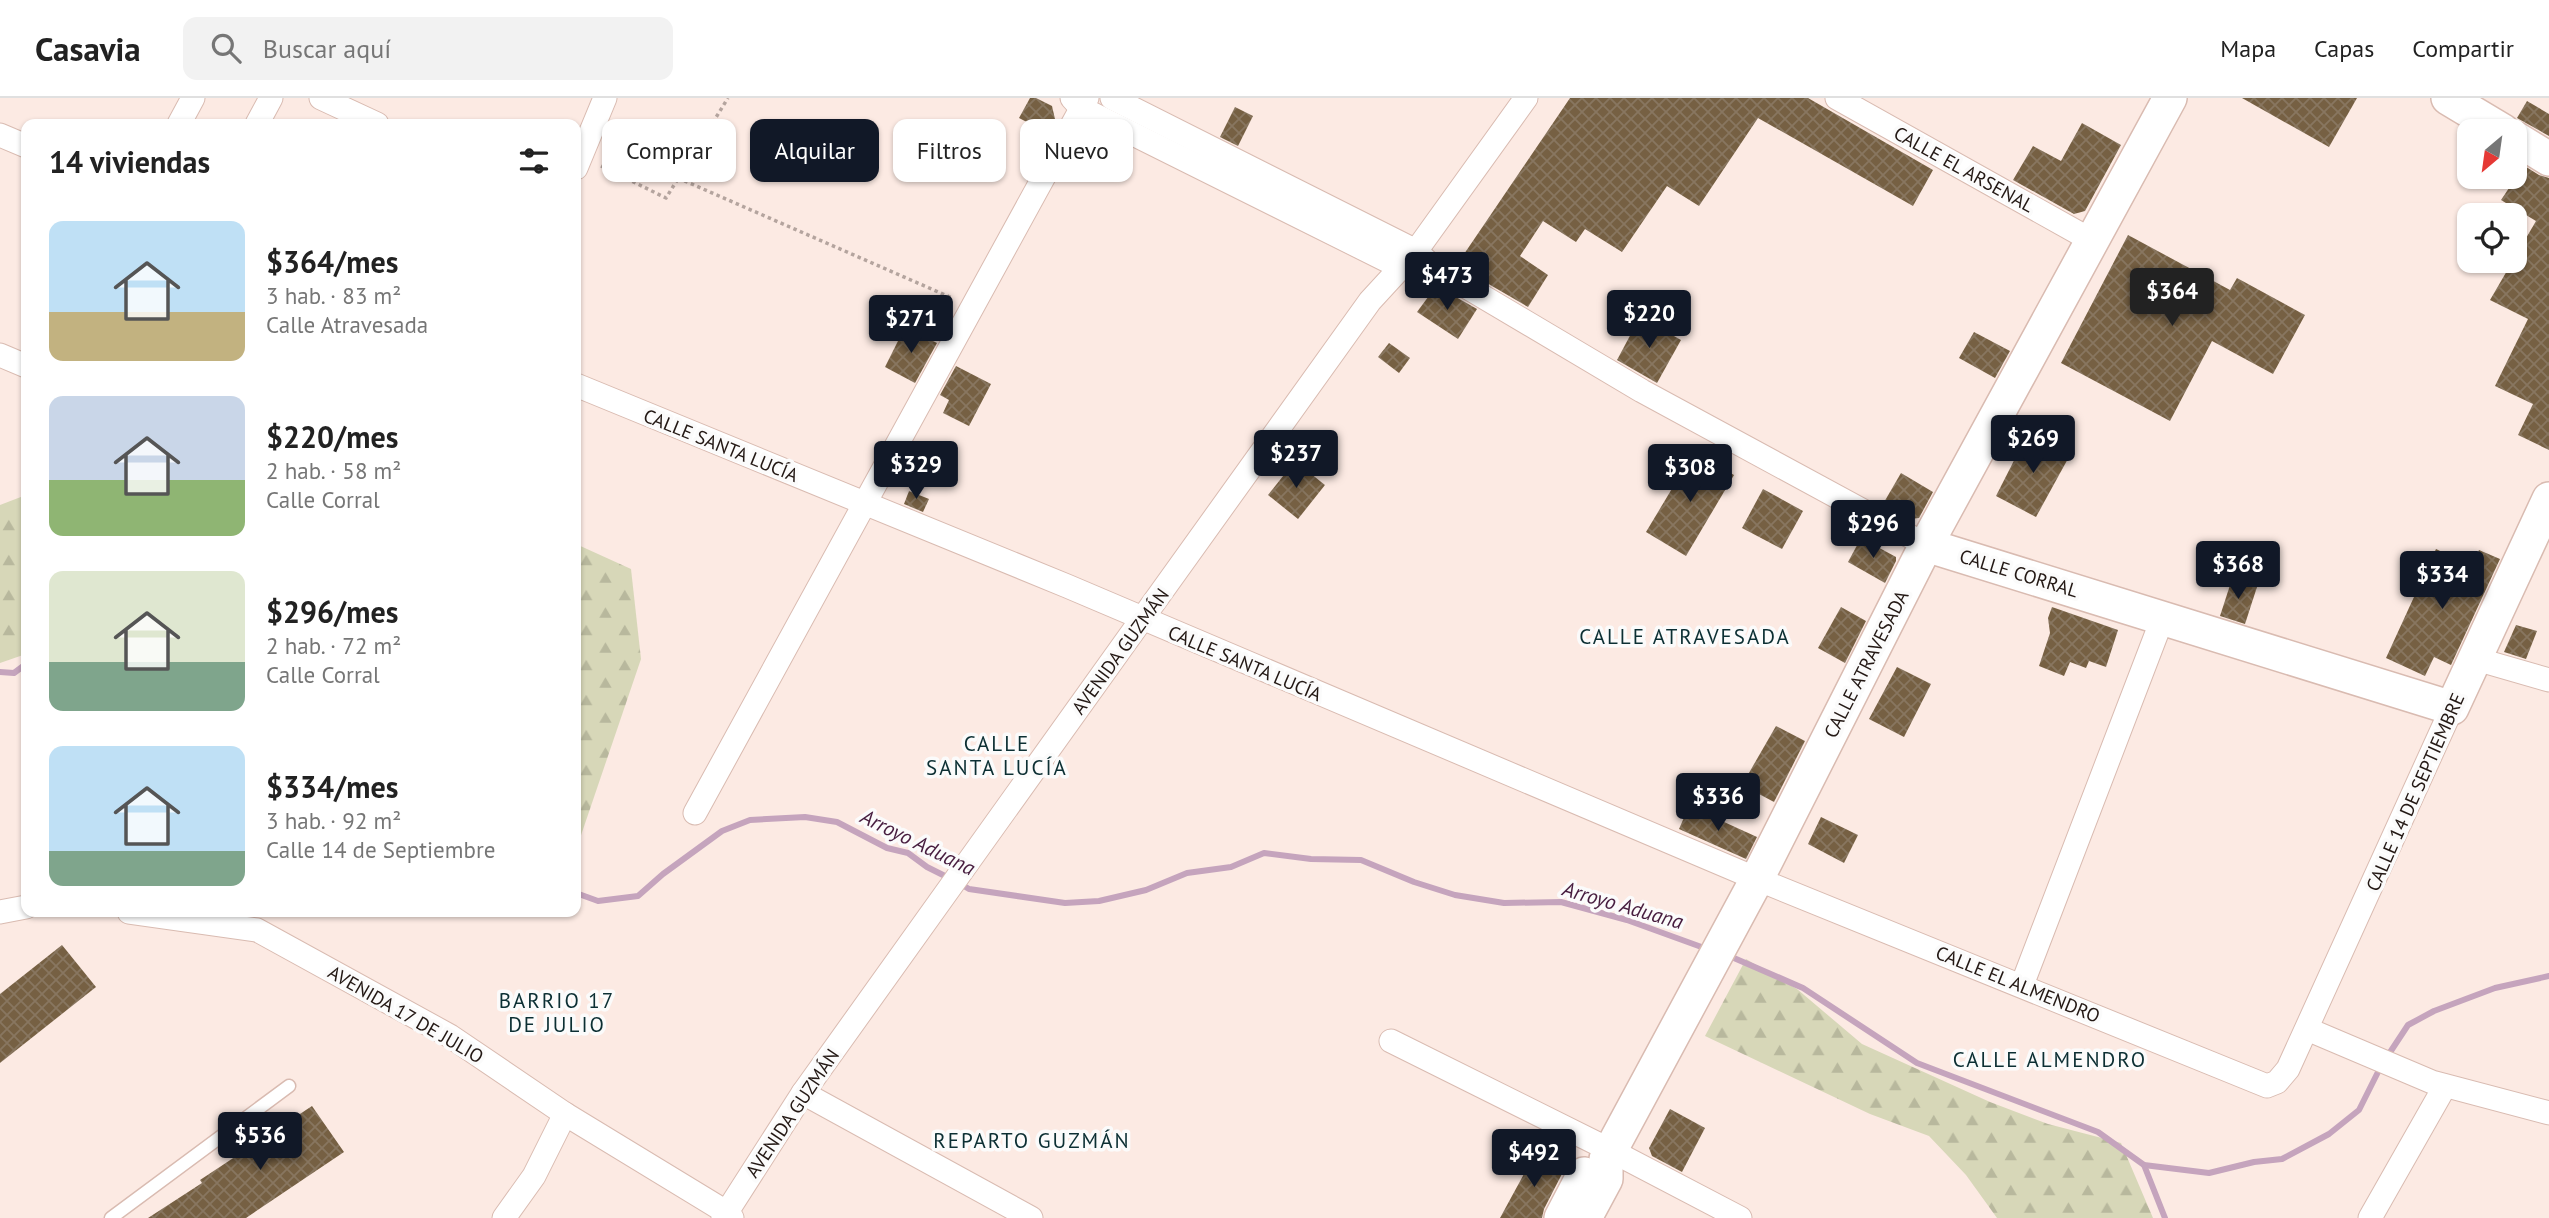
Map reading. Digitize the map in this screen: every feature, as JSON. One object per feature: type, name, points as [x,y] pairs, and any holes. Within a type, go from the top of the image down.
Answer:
[{"type":"street","points":[[182,119],[193,98]]},
{"type":"street","points":[[260,119],[271,98]]},
{"type":"street","points":[[321,98],[366,119]]},
{"type":"street","points":[[581,157],[605,98]]},
{"type":"street","name":"CALLE CORRAL","points":[[1112,98],[1408,259]]},
{"type":"street","name":"AVENIDA GUZMÁN","points":[[727,1216],[803,1093],[1370,301],[1408,259],[1526,98]]},
{"type":"street","name":"CALLE EL ARSENAL","points":[[1837,98],[2091,240]]},
{"type":"street","name":"CALLE ATRAVESADA","points":[[1586,1218],[1606,1179],[1608,1154],[1757,879],[1926,545],[2170,98]]},
{"type":"street","points":[[2448,98],[2483,119]]},
{"type":"street","points":[[695,813],[866,504],[1080,101]]},
{"type":"street","name":"CALLE CORRAL","points":[[1080,101],[1408,259],[1433,267],[1642,391],[1926,545],[2452,708]]},
{"type":"street","points":[[0,135],[21,144]]},
{"type":"street","points":[[2527,145],[2549,159]]},
{"type":"street","points":[[0,355],[21,364]]},
{"type":"street","name":"CALLE SANTA LUCÍA","points":[[581,387],[1066,586],[1757,879]]},
{"type":"street","name":"CALLE 14 DE SEPTIEMBRE","points":[[2277,1082],[2288,1069],[2549,499]]},
{"type":"street","points":[[2022,985],[2163,617]]},
{"type":"street","points":[[2476,659],[2549,680]]},
{"type":"street","name":"CALLE EL ALMENDRO","points":[[1757,879],[2267,1086],[2277,1082]]},
{"type":"street","points":[[0,912],[21,908]]},
{"type":"street","name":"AVENIDA 17 DE JULIO","points":[[165,917],[257,930],[450,1036],[565,1114],[727,1216]]},
{"type":"street","points":[[2307,1028],[2438,1084],[2549,1113]]},
{"type":"street","points":[[1391,1041],[1608,1154],[1740,1218]]},
{"type":"street","points":[[2370,1218],[2438,1084]]},
{"type":"street","points":[[803,1093],[1031,1218]]},
{"type":"street","points":[[504,1218],[534,1176],[565,1114]]},
{"type":"street","name":"CALLE ATRAVESADA","points":[[1560,1218],[1587,1168],[1608,1154]]},
{"type":"lane","points":[[111,1218],[289,1086]]},
{"type":"path","points":[[715,119],[728,98]]},
{"type":"path","points":[[581,163],[602,172]]},
{"type":"path","points":[[627,182],[666,198],[676,182]]},
{"type":"path","points":[[687,182],[972,306]]},
{"type":"green space","points":[[21,497],[21,656],[0,663],[0,505]]},
{"type":"green space","points":[[581,546],[631,569],[641,659],[581,835]]},
{"type":"green space","points":[[1746,959],[1797,989],[1862,1044],[1990,1102],[2048,1124],[2121,1143],[2153,1218],[1997,1218],[1966,1175],[1929,1136],[1870,1114],[1705,1036]]},
{"type":"building","points":[[1030,98],[1036,98],[1052,106],[1055,119],[1021,119],[1019,118]]},
{"type":"building","points":[[1570,98],[1808,98],[1933,170],[1913,206],[1758,118],[1699,206],[1667,186],[1622,252],[1585,229],[1576,242],[1543,221],[1520,256],[1548,275],[1528,307],[1461,268],[1460,260]]},
{"type":"building","points":[[2242,98],[2357,98],[2329,147]]},
{"type":"building","points":[[2527,101],[2549,114],[2549,136],[2527,124],[2527,119],[2517,118]]},
{"type":"building","points":[[1235,107],[1253,116],[1238,146],[1220,137]]},
{"type":"building","points":[[2082,123],[2121,145],[2085,211],[2074,214],[2013,180],[2033,146],[2061,161]]},
{"type":"building","points":[[2527,168],[2549,178],[2549,450],[2518,435],[2533,404],[2495,386],[2528,319],[2490,300],[2506,273],[2527,273],[2527,236],[2536,221],[2527,216],[2527,203],[2506,203],[2501,200],[2508,189],[2527,189]]},
{"type":"building","points":[[2128,235],[2230,290],[2237,278],[2305,315],[2273,374],[2212,341],[2170,421],[2061,363]]},
{"type":"building","points":[[1440,288],[1477,309],[1458,339],[1417,312],[1434,289]]},
{"type":"building","points":[[1640,317],[1681,340],[1657,383],[1617,360]]},
{"type":"building","points":[[905,327],[937,343],[915,383],[885,367]]},
{"type":"building","points":[[1974,332],[2010,351],[1995,378],[1959,358]]},
{"type":"building","points":[[1389,343],[1410,358],[1399,373],[1378,357]]},
{"type":"building","points":[[956,366],[991,384],[969,426],[943,413],[949,400],[940,395]]},
{"type":"building","points":[[2028,433],[2070,455],[2036,517],[1996,496]]},
{"type":"building","points":[[1694,452],[1734,475],[1686,556],[1646,532]]},
{"type":"building","points":[[1295,461],[1325,485],[1298,519],[1268,495]]},
{"type":"building","points":[[1901,473],[1933,492],[1919,518],[1910,519],[1883,504]]},
{"type":"building","points":[[1763,489],[1803,511],[1782,549],[1742,528]]},
{"type":"building","points":[[909,491],[929,499],[923,512],[904,504]]},
{"type":"building","points":[[1861,538],[1896,557],[1885,583],[1848,562]]},
{"type":"building","points":[[2436,549],[2472,566],[2479,550],[2500,559],[2451,665],[2434,657],[2425,676],[2386,658]]},
{"type":"building","points":[[2232,579],[2257,587],[2245,624],[2220,616]]},
{"type":"building","points":[[1841,607],[1866,621],[1845,663],[1818,648]]},
{"type":"building","points":[[2052,607],[2118,630],[2106,667],[2089,661],[2086,668],[2070,662],[2064,676],[2039,666],[2050,633],[2048,618]]},
{"type":"building","points":[[2516,625],[2537,631],[2526,659],[2504,652]]},
{"type":"building","points":[[1897,667],[1931,684],[1904,737],[1869,719]]},
{"type":"building","points":[[1776,726],[1805,741],[1774,802],[1742,785]]},
{"type":"building","points":[[1689,806],[1757,837],[1746,859],[1679,829]]},
{"type":"building","points":[[1821,817],[1858,835],[1844,863],[1808,844]]},
{"type":"building","points":[[62,945],[96,987],[0,1063],[0,994]]},
{"type":"building","points":[[312,1106],[344,1152],[246,1218],[148,1218],[202,1183],[200,1180]]},
{"type":"building","points":[[1670,1109],[1705,1128],[1682,1172],[1652,1156],[1649,1148]]},
{"type":"building","points":[[1536,1152],[1565,1168],[1542,1218],[1500,1218]]},
{"type":"waterway","name":"Arroyo Aduana","points":[[0,672],[14,673],[21,668]]},
{"type":"waterway","name":"Arroyo Aduana","points":[[581,895],[598,901],[638,896],[722,831],[750,820],[805,817],[837,822],[887,848],[908,853],[949,878]]},
{"type":"waterway","name":"Arroyo Aduana","points":[[959,883],[969,889],[1065,903],[1099,901],[1146,890],[1187,873],[1231,867],[1264,853],[1311,859],[1361,860],[1414,882],[1455,895],[1504,903],[1561,902],[1627,920],[1707,949]]},
{"type":"waterway","name":"Arroyo Aduana","points":[[1727,955],[1803,988],[1917,1063],[2098,1132],[2144,1165],[2209,1173],[2254,1162],[2282,1159],[2329,1134],[2359,1110],[2381,1066],[2408,1025],[2434,1011],[2495,988],[2549,976]]},
{"type":"waterway","points":[[2144,1165],[2165,1218]]},
{"type":"district","name":"CALLE ATRAVESADA","points":[[1685,636]]},
{"type":"district","name":"CALLE SANTA LUCÍA","points":[[997,755]]},
{"type":"district","name":"BARRIO 17 DE JULIO","points":[[557,1012]]},
{"type":"district","name":"CALLE ALMENDRO","points":[[2050,1059]]},
{"type":"district","name":"REPARTO GUZMÁN","points":[[1032,1140]]}]
